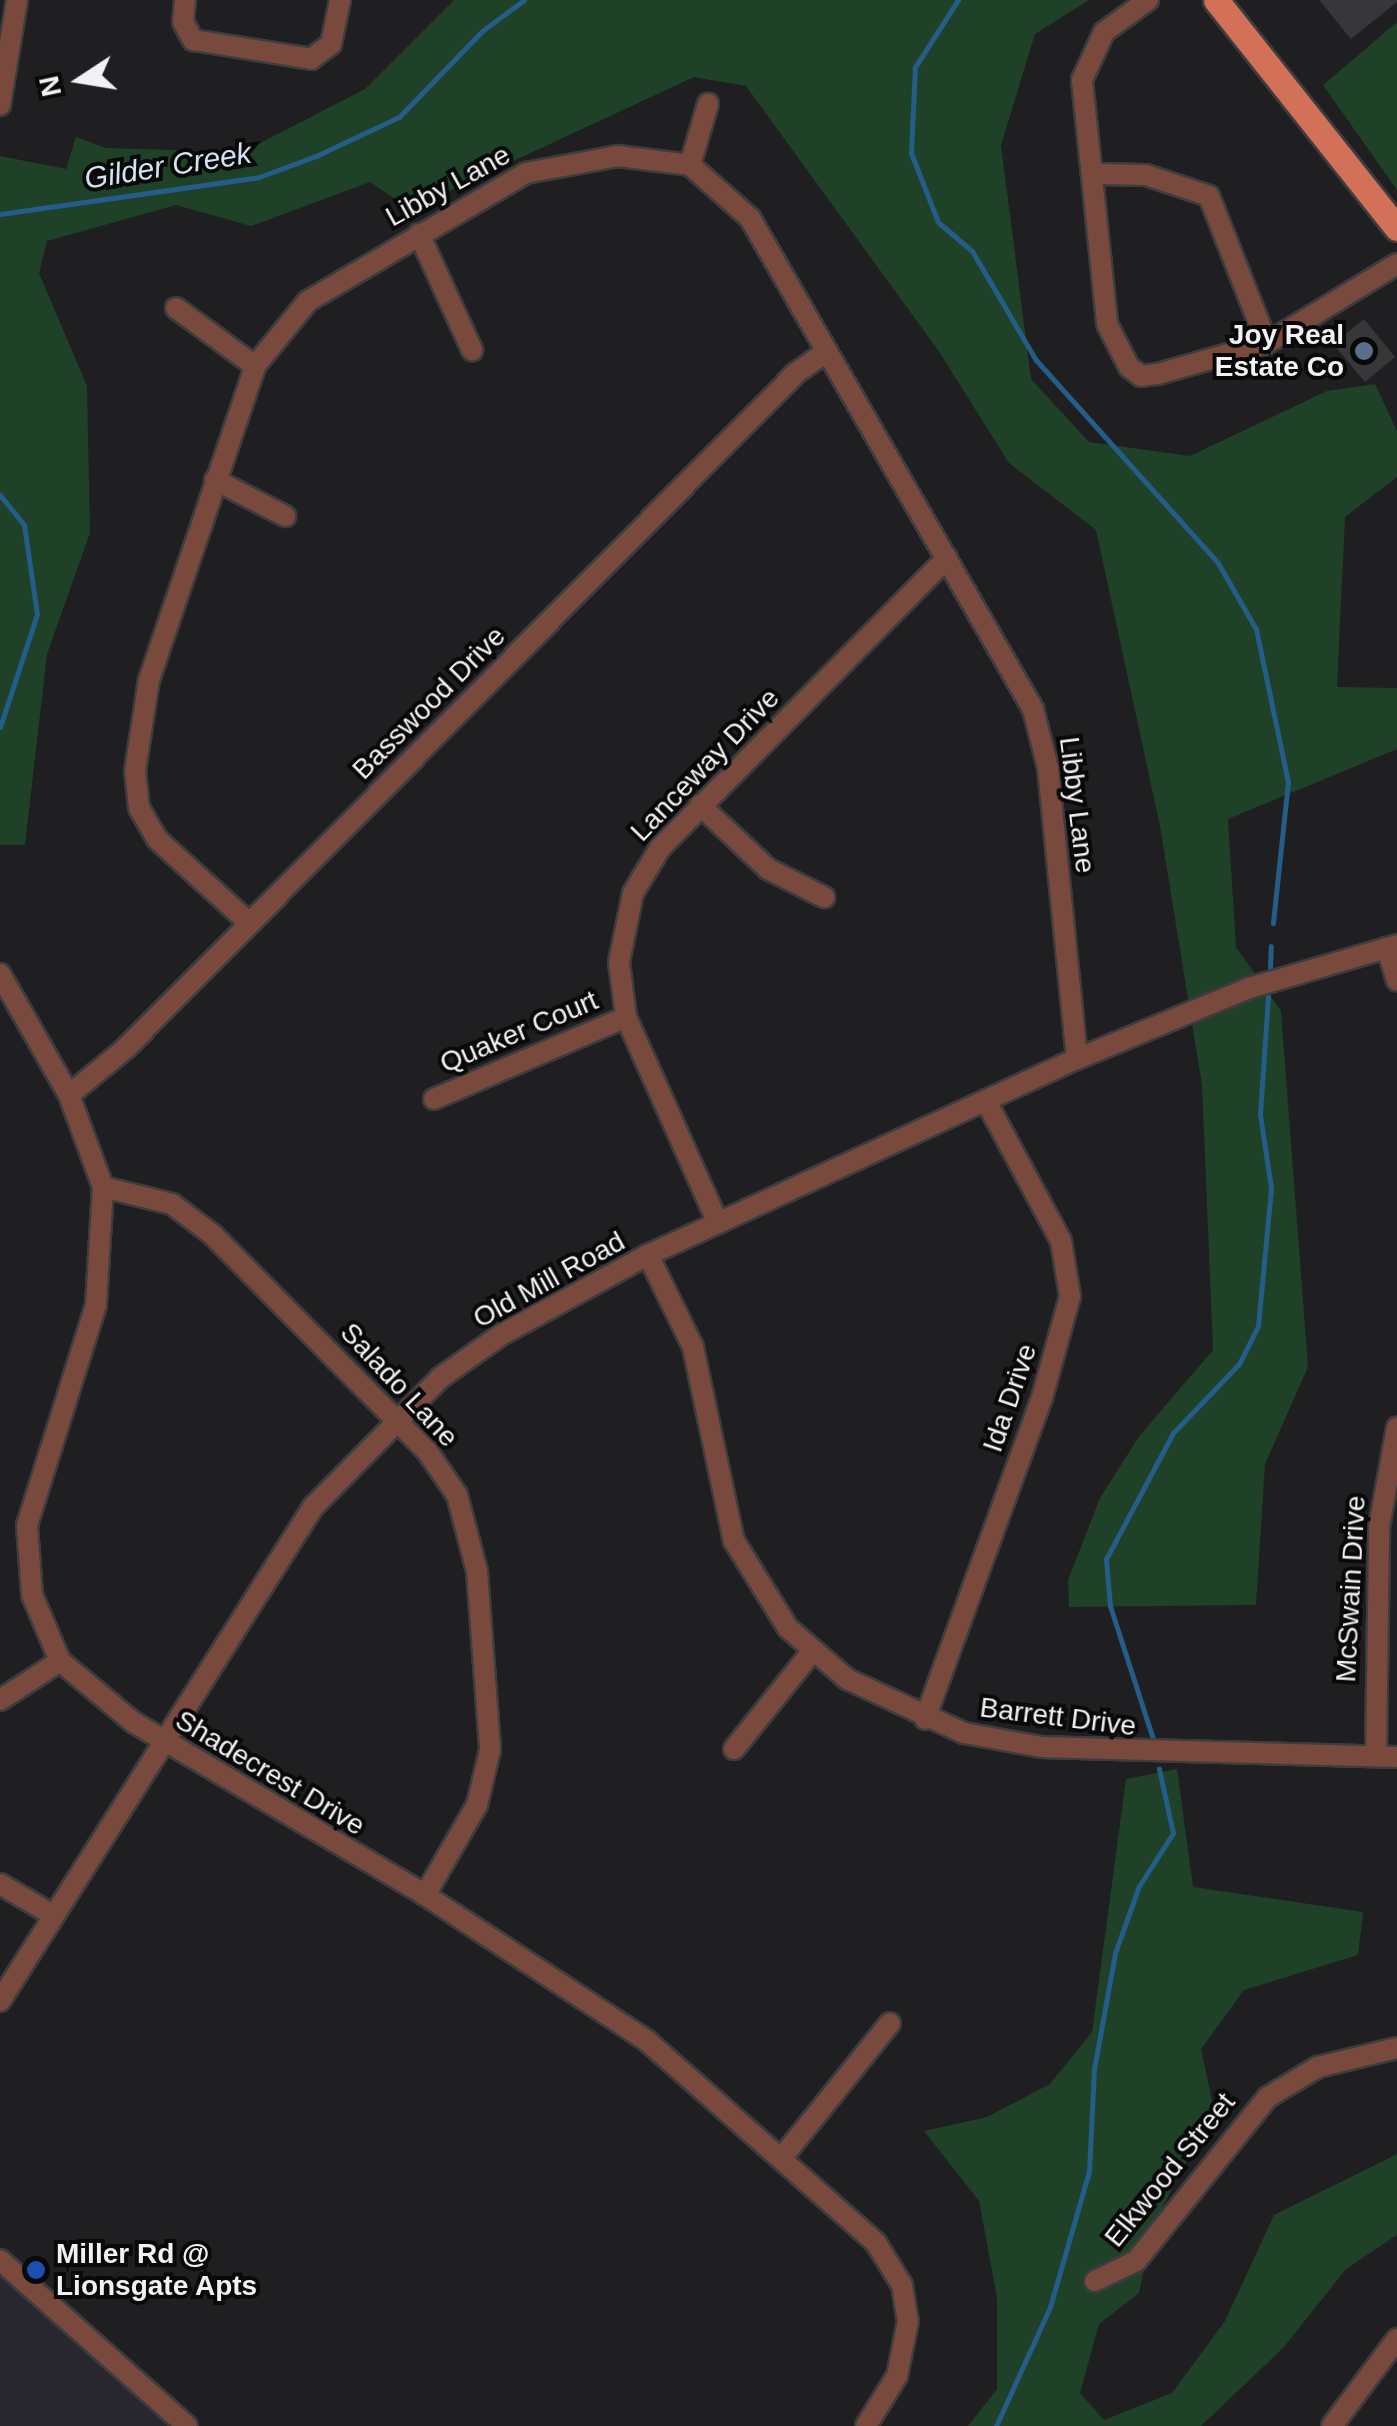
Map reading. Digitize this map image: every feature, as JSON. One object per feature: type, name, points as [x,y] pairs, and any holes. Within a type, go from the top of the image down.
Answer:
[{"type":"main road","points":[[1216,0],[1397,228]]},
{"type":"street","points":[[0,106],[17,0]]},
{"type":"street","points":[[185,0],[183,22],[193,40],[311,59],[331,44],[340,0]]},
{"type":"street","points":[[1148,0],[1104,32],[1084,64],[1097,174],[1107,324],[1129,367],[1141,376],[1158,374],[1267,343],[1397,264]]},
{"type":"street","points":[[690,165],[708,104]]},
{"type":"street","name":"Libby Lane","points":[[246,921],[157,839],[136,794],[149,680],[254,366],[308,301],[419,234],[555,163],[618,156],[690,165],[750,218],[947,558],[1042,732],[1077,1059]]},
{"type":"street","points":[[1097,174],[1146,175],[1208,196],[1267,343]]},
{"type":"street","points":[[419,234],[472,350]]},
{"type":"street","points":[[176,308],[254,366]]},
{"type":"street","name":"Basswood Drive","points":[[69,1094],[126,1048],[246,921],[796,373],[828,351]]},
{"type":"street","points":[[214,480],[285,516]]},
{"type":"street","name":"Lanceway Drive","points":[[718,1223],[626,1017],[620,962],[633,893],[660,848],[700,805],[947,558]]},
{"type":"street","points":[[700,805],[768,870],[824,897]]},
{"type":"street","points":[[1392,946],[1397,981]]},
{"type":"street","name":"Old Mill Road","points":[[0,2001],[162,1738],[313,1507],[394,1418],[500,1335],[648,1255],[1077,1059],[1249,988],[1392,946]]},
{"type":"street","name":"Shadecrest Drive","points":[[0,974],[69,1094],[104,1188],[96,1304],[27,1526],[32,1595],[60,1661],[162,1738],[425,1895],[646,2040],[784,2155],[876,2242],[902,2285],[905,2346],[866,2426]]},
{"type":"street","name":"Quaker Court","points":[[434,1098],[626,1017]]},
{"type":"street","name":"Ida Drive","points":[[925,1719],[1042,1398],[1070,1296],[1061,1242],[986,1100]]},
{"type":"street","name":"Salado Lane","points":[[104,1188],[150,1194],[185,1211],[437,1463],[465,1516],[490,1722],[482,1792],[425,1895]]},
{"type":"street","name":"Barrett Drive","points":[[648,1255],[693,1347],[734,1542],[810,1654],[925,1719],[988,1739],[1084,1752],[1387,1756]]},
{"type":"street","name":"McSwain Drive","points":[[1387,1756],[1378,1527],[1397,1428]]},
{"type":"street","points":[[734,1748],[810,1654]]},
{"type":"street","points":[[0,1700],[60,1661]]},
{"type":"street","points":[[0,1884],[53,1914]]},
{"type":"street","points":[[784,2155],[890,2022]]},
{"type":"street","name":"Elkwood Street","points":[[1094,2281],[1146,2250],[1268,2096],[1318,2068],[1397,2048]]},
{"type":"street","points":[[0,2260],[187,2426]]},
{"type":"street","points":[[1332,2426],[1397,2340]]},
{"type":"shaded area","points":[[0,2253],[197,2426],[0,2426]]},
{"type":"green space","points":[[454,0],[1089,0],[1035,34],[1001,145],[1031,379],[1089,442],[1190,456],[1327,391],[1375,384],[1397,431],[1397,477],[1345,517],[1337,687],[1397,688],[1397,749],[1228,819],[1236,947],[1281,1011],[1308,1367],[1265,1464],[1256,1605],[1069,1607],[1068,1580],[1100,1498],[1140,1435],[1213,1350],[1202,1085],[1160,826],[1096,530],[1009,463],[938,350],[746,86],[694,77],[410,209],[370,182],[251,226],[176,205],[47,241],[39,273],[87,386],[90,533],[47,654],[25,845],[0,845],[0,156],[66,169],[76,137],[106,148],[243,152],[365,89]]},
{"type":"green space","points":[[1397,22],[1397,190],[1323,85]]},
{"type":"green space","points":[[1177,1769],[1193,1887],[1363,1912],[1358,1955],[1244,1990],[1201,2049],[1214,2109],[1154,2223],[1139,2293],[1099,2324],[1080,2393],[1104,2420],[1172,2393],[1225,2321],[1274,2215],[1397,2154],[1397,2235],[1346,2269],[1284,2347],[1201,2426],[968,2426],[997,2389],[997,2298],[979,2201],[924,2131],[987,2117],[1050,2084],[1092,2032],[1126,1779]]},
{"type":"building","points":[[1319,0],[1397,0],[1397,2],[1351,39]]},
{"type":"building","name":"Joy Real Estate Co","points":[[1364,319],[1395,357],[1365,382],[1333,344]]},
{"type":"waterway","name":"Gilder Creek","points":[[0,214],[259,177],[316,156],[399,117],[482,31],[524,0]]},
{"type":"waterway","points":[[958,0],[915,67],[911,153],[938,222],[972,251],[1036,360],[1218,563],[1256,629],[1288,782],[1273,923]]},
{"type":"waterway","points":[[0,495],[24,525],[37,614],[0,727]]},
{"type":"waterway","points":[[1270,969],[1271,946]]},
{"type":"waterway","points":[[1154,1742],[1110,1606],[1106,1559],[1173,1433],[1239,1364],[1258,1326],[1271,1188],[1260,1114],[1268,996]]},
{"type":"waterway","points":[[996,2426],[1050,2307],[1089,2171],[1094,2069],[1115,1953],[1139,1886],[1173,1833],[1159,1769]]},
{"type":"place","name":"Joy Real Estate Co","points":[[1364,351]]},
{"type":"place","name":"Miller Rd @ Lionsgate Apts","points":[[36,2270]]}]
